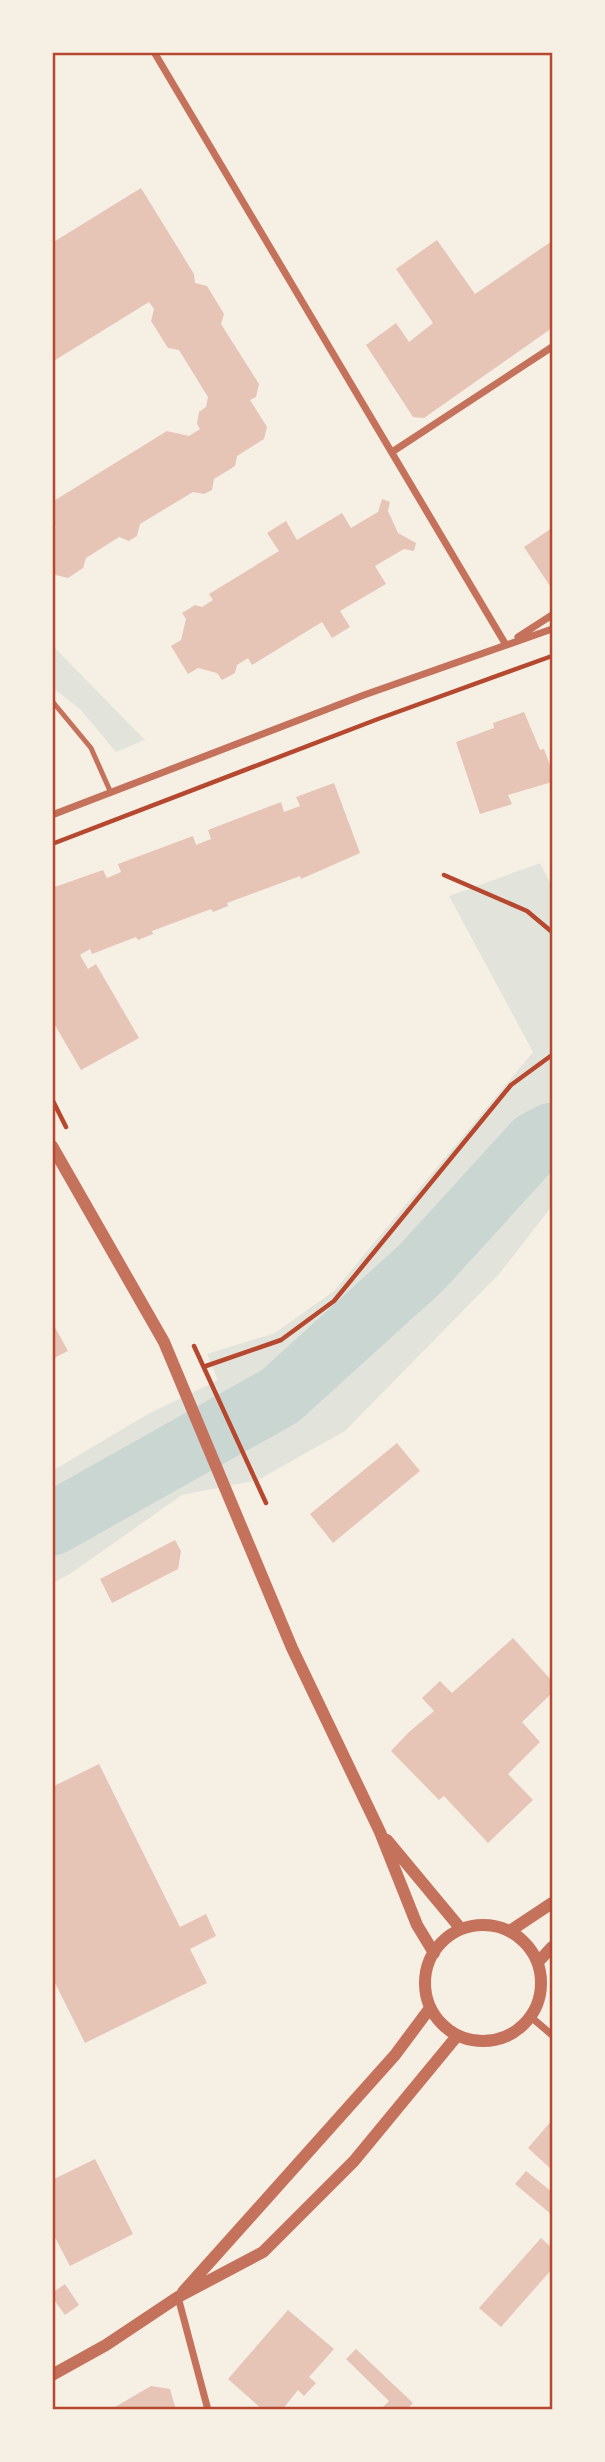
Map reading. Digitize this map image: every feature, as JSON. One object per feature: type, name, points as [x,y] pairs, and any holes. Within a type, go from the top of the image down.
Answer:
[{"type":"street","points":[[153,52],[506,645]]},
{"type":"street","points":[[392,452],[552,347]]},
{"type":"street","points":[[506,645],[552,615]]},
{"type":"street","points":[[52,816],[364,695],[552,629]]},
{"type":"street","points":[[52,1146],[164,1342],[292,1648],[380,1832],[417,1924],[433,1953]]},
{"type":"street","points":[[380,1832],[461,1929]]},
{"type":"street","points":[[510,1931],[552,1903]]},
{"type":"street","points":[[494,1925],[510,1931],[523,1940],[538,1962],[542,1986],[531,2017],[520,2029],[490,2042],[472,2041],[457,2036],[443,2026],[430,2008],[425,1981],[433,1953],[446,1937],[461,1929],[494,1925]]},
{"type":"street","points":[[538,1962],[552,1947]]},
{"type":"street","points":[[178,2297],[395,2055],[430,2008]]},
{"type":"street","points":[[531,2017],[552,2035]]},
{"type":"street","points":[[52,2375],[106,2345],[178,2297],[263,2252],[354,2161],[457,2036]]},
{"type":"street","points":[[178,2297],[208,2410]]},
{"type":"lane","points":[[52,701],[91,748],[111,793]]},
{"type":"path","points":[[52,844],[378,719],[552,656]]},
{"type":"path","points":[[444,875],[527,911],[552,932]]},
{"type":"path","points":[[266,1503],[206,1366],[281,1340],[334,1301],[511,1085],[552,1055]]},
{"type":"shaded area","points":[[52,646],[145,740],[116,752],[80,709],[53,688]]},
{"type":"shaded area","points":[[540,863],[552,886],[552,1206],[500,1273],[345,1431],[258,1480],[182,1495],[70,1574],[53,1583],[52,1471],[148,1414],[218,1380],[207,1354],[275,1333],[334,1291],[533,1052],[449,896]]},
{"type":"building","points":[[141,188],[194,274],[195,283],[207,286],[224,314],[221,324],[259,384],[256,397],[250,400],[267,427],[264,439],[237,456],[235,466],[214,479],[212,490],[204,494],[193,492],[140,524],[137,536],[129,541],[119,537],[86,558],[83,568],[68,578],[52,574],[52,529],[56,528],[52,522],[52,502],[167,431],[189,436],[200,429],[197,424],[199,412],[206,407],[208,397],[179,350],[168,348],[151,321],[154,309],[149,302],[52,362],[52,243]]},
{"type":"building","points":[[437,240],[475,294],[552,241],[552,328],[424,418],[413,417],[366,345],[396,323],[409,342],[433,323],[396,269]]},
{"type":"building","points":[[382,499],[390,502],[388,511],[398,533],[416,543],[414,551],[404,549],[375,566],[386,584],[340,611],[350,627],[332,638],[322,622],[252,665],[248,658],[237,665],[235,673],[222,680],[217,673],[198,668],[188,674],[171,646],[181,640],[186,619],[182,613],[195,605],[202,607],[213,600],[209,594],[279,551],[267,533],[286,521],[297,540],[342,513],[351,528],[378,512]]},
{"type":"building","points":[[552,528],[552,589],[524,547]]},
{"type":"building","points":[[524,712],[540,750],[544,749],[552,771],[552,782],[508,795],[512,804],[480,814],[456,742],[494,728],[493,723]]},
{"type":"building","points":[[334,783],[360,853],[301,879],[300,876],[227,903],[228,906],[213,912],[211,909],[152,931],[153,934],[138,940],[136,937],[92,954],[90,949],[80,955],[88,969],[96,964],[139,1038],[81,1070],[52,1020],[52,888],[103,870],[107,878],[121,872],[118,864],[193,836],[196,845],[211,839],[208,830],[281,802],[284,812],[300,806],[296,797]]},
{"type":"building","points":[[52,1322],[68,1351],[52,1359]]},
{"type":"building","points":[[397,1443],[420,1471],[333,1543],[310,1514]]},
{"type":"building","points":[[175,1540],[181,1551],[178,1569],[112,1603],[100,1579]]},
{"type":"building","points":[[513,1638],[552,1681],[552,1693],[522,1722],[540,1742],[508,1774],[533,1800],[488,1843],[444,1796],[439,1800],[391,1751],[434,1711],[422,1698],[440,1681],[452,1693]]},
{"type":"building","points":[[99,1764],[180,1927],[206,1914],[216,1936],[190,1949],[207,1983],[85,2043],[52,1977],[52,1787]]},
{"type":"building","points":[[552,2120],[552,2170],[528,2148]]},
{"type":"building","points":[[95,2159],[133,2234],[70,2266],[52,2232],[52,2180]]},
{"type":"building","points":[[526,2171],[552,2192],[552,2215],[515,2184]]},
{"type":"building","points":[[541,2238],[552,2248],[552,2269],[501,2327],[479,2308]]},
{"type":"building","points":[[65,2284],[79,2305],[65,2315],[52,2293]]},
{"type":"building","points":[[288,2310],[334,2349],[309,2377],[316,2383],[304,2396],[298,2390],[282,2410],[263,2410],[228,2379]]},
{"type":"building","points":[[356,2349],[413,2403],[407,2410],[382,2408],[389,2401],[346,2359]]},
{"type":"building","points":[[151,2386],[170,2389],[176,2410],[110,2410]]},
{"type":"waterway","points":[[52,1524],[280,1396],[421,1268],[535,1143],[552,1134]]}]
